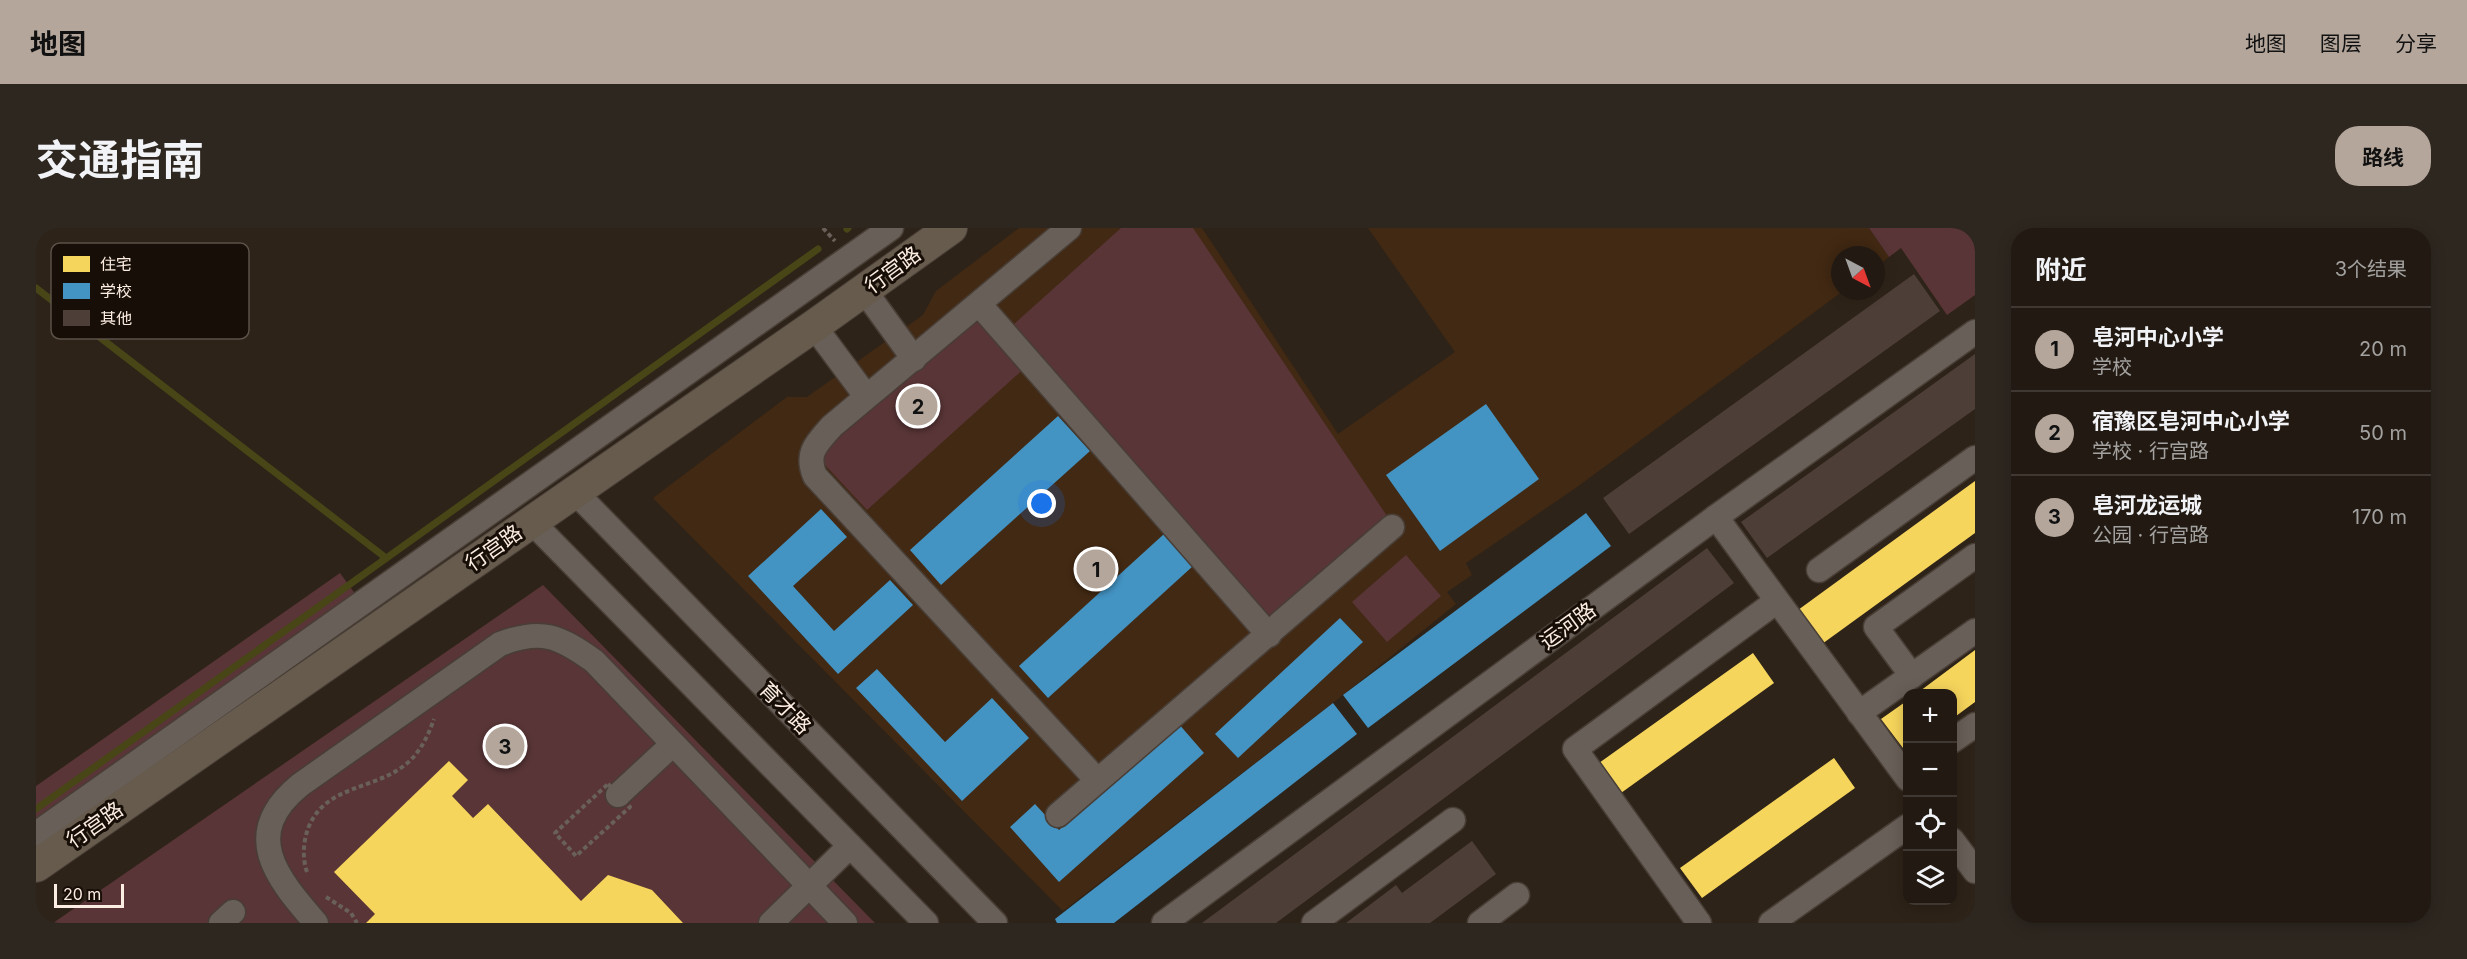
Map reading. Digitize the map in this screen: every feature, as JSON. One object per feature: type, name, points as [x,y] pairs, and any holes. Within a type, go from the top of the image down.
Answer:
[{"type":"main road","name":"行宫路","points":[[36,866],[814,326],[951,228]]},
{"type":"street","points":[[36,834],[891,228]]},
{"type":"street","points":[[1069,228],[832,426],[811,454],[810,464],[815,476],[1097,780]]},
{"type":"street","points":[[864,290],[914,359]]},
{"type":"street","points":[[980,304],[1269,635]]},
{"type":"street","points":[[814,326],[866,396]]},
{"type":"street","name":"运河路","points":[[1164,923],[1716,517],[1975,332]]},
{"type":"street","points":[[1819,570],[1975,458]]},
{"type":"street","name":"育才路","points":[[575,492],[995,923]]},
{"type":"street","points":[[1716,517],[1903,771]]},
{"type":"street","points":[[532,522],[850,846],[915,920]]},
{"type":"street","points":[[1058,815],[1392,527]]},
{"type":"street","points":[[1912,676],[1876,627],[1975,556]]},
{"type":"street","points":[[1700,923],[1575,749],[1777,602]]},
{"type":"street","points":[[1859,714],[1975,631]]},
{"type":"street","points":[[316,923],[284,885],[272,865],[268,850],[268,836],[277,808],[300,785],[437,688],[500,644],[522,636],[546,636],[560,640],[594,661],[845,923]]},
{"type":"street","points":[[1957,738],[1975,725]]},
{"type":"street","points":[[618,795],[673,744]]},
{"type":"street","points":[[1314,923],[1453,820]]},
{"type":"street","points":[[1771,923],[1903,830]]},
{"type":"street","points":[[1962,840],[1975,871]]},
{"type":"street","points":[[771,923],[850,846]]},
{"type":"street","points":[[1480,923],[1516,895]]},
{"type":"path","points":[[310,877],[306,869],[304,850],[305,835],[312,819],[333,797],[392,774],[415,755],[428,737],[435,718],[437,688]]},
{"type":"path","points":[[608,784],[618,795],[630,807],[576,856],[555,833],[608,784]]},
{"type":"path","points":[[324,896],[351,913],[357,923]]},
{"type":"shaded area","points":[[1019,228],[1202,228],[1338,434],[1455,352],[1368,228],[1869,228],[1881,246],[1831,246],[1831,300],[1577,487],[1466,563],[1472,575],[1447,592],[1456,604],[1333,703],[1063,911],[653,498],[787,397],[807,397],[923,315],[936,291]]},
{"type":"shaded area","points":[[1121,228],[1193,228],[1387,516],[1272,619],[1013,325]]},
{"type":"shaded area","points":[[1869,228],[1975,228],[1975,295],[1947,315],[1901,248],[1889,257],[1885,246],[1881,246]]},
{"type":"shaded area","points":[[982,321],[1027,366],[867,510],[825,465],[822,458],[829,446],[974,323]]},
{"type":"shaded area","points":[[1406,555],[1441,596],[1387,642],[1352,602]]},
{"type":"shaded area","points":[[340,573],[361,602],[36,823],[36,786]]},
{"type":"shaded area","points":[[543,585],[875,923],[53,923]]},
{"type":"building: 住宅","points":[[1975,481],[1975,533],[1822,644],[1798,610]]},
{"type":"building: 住宅","points":[[1975,650],[1975,702],[1957,715],[1957,689],[1923,689]]},
{"type":"building: 住宅","points":[[1753,653],[1774,683],[1621,793],[1599,763]]},
{"type":"building: 住宅","points":[[1903,704],[1903,748],[1881,719]]},
{"type":"building: 住宅","points":[[1834,758],[1855,788],[1702,898],[1680,868]]},
{"type":"building: 住宅","points":[[449,761],[468,780],[452,796],[473,818],[488,804],[581,901],[608,875],[652,890],[683,923],[366,923],[375,914],[334,872]]},
{"type":"building: 学校","points":[[1486,404],[1539,479],[1440,551],[1386,475]]},
{"type":"building: 学校","points":[[1058,416],[1090,451],[941,585],[910,550]]},
{"type":"building: 学校","points":[[821,509],[847,537],[793,586],[834,631],[890,580],[913,605],[838,674],[748,576]]},
{"type":"building: 学校","points":[[1586,513],[1611,546],[1368,728],[1343,695]]},
{"type":"building: 学校","points":[[1164,534],[1193,566],[1048,698],[1019,666]]},
{"type":"building: 学校","points":[[1340,618],[1363,642],[1238,758],[1215,734]]},
{"type":"building: 学校","points":[[877,669],[945,742],[992,698],[1029,738],[962,801],[856,688]]},
{"type":"building: 学校","points":[[1333,703],[1357,734],[1114,923],[1057,923],[1055,919]]},
{"type":"building: 学校","points":[[1178,723],[1204,753],[1059,882],[1010,827],[1035,804],[1059,830]]},
{"type":"building: 其他","points":[[1914,274],[1940,311],[1629,534],[1603,498],[1878,300],[1885,300],[1885,295]]},
{"type":"building: 其他","points":[[1975,354],[1975,409],[1767,558],[1741,522]]},
{"type":"building: 其他","points":[[1707,548],[1734,583],[1276,923],[1202,923]]},
{"type":"building: 其他","points":[[1472,841],[1496,874],[1430,923],[1346,923],[1396,885],[1402,893]]},
{"type":"waterway","points":[[36,809],[818,249]]},
{"type":"waterway","points":[[36,288],[51,300]]},
{"type":"waterway","points":[[102,339],[386,558]]},
{"type":"place","name":"宿豫区皂河中心小学","points":[[918,406]]},
{"type":"place","name":"皂河中心小学","points":[[1096,569]]},
{"type":"place","name":"皂河龙运城","points":[[505,746]]}]
